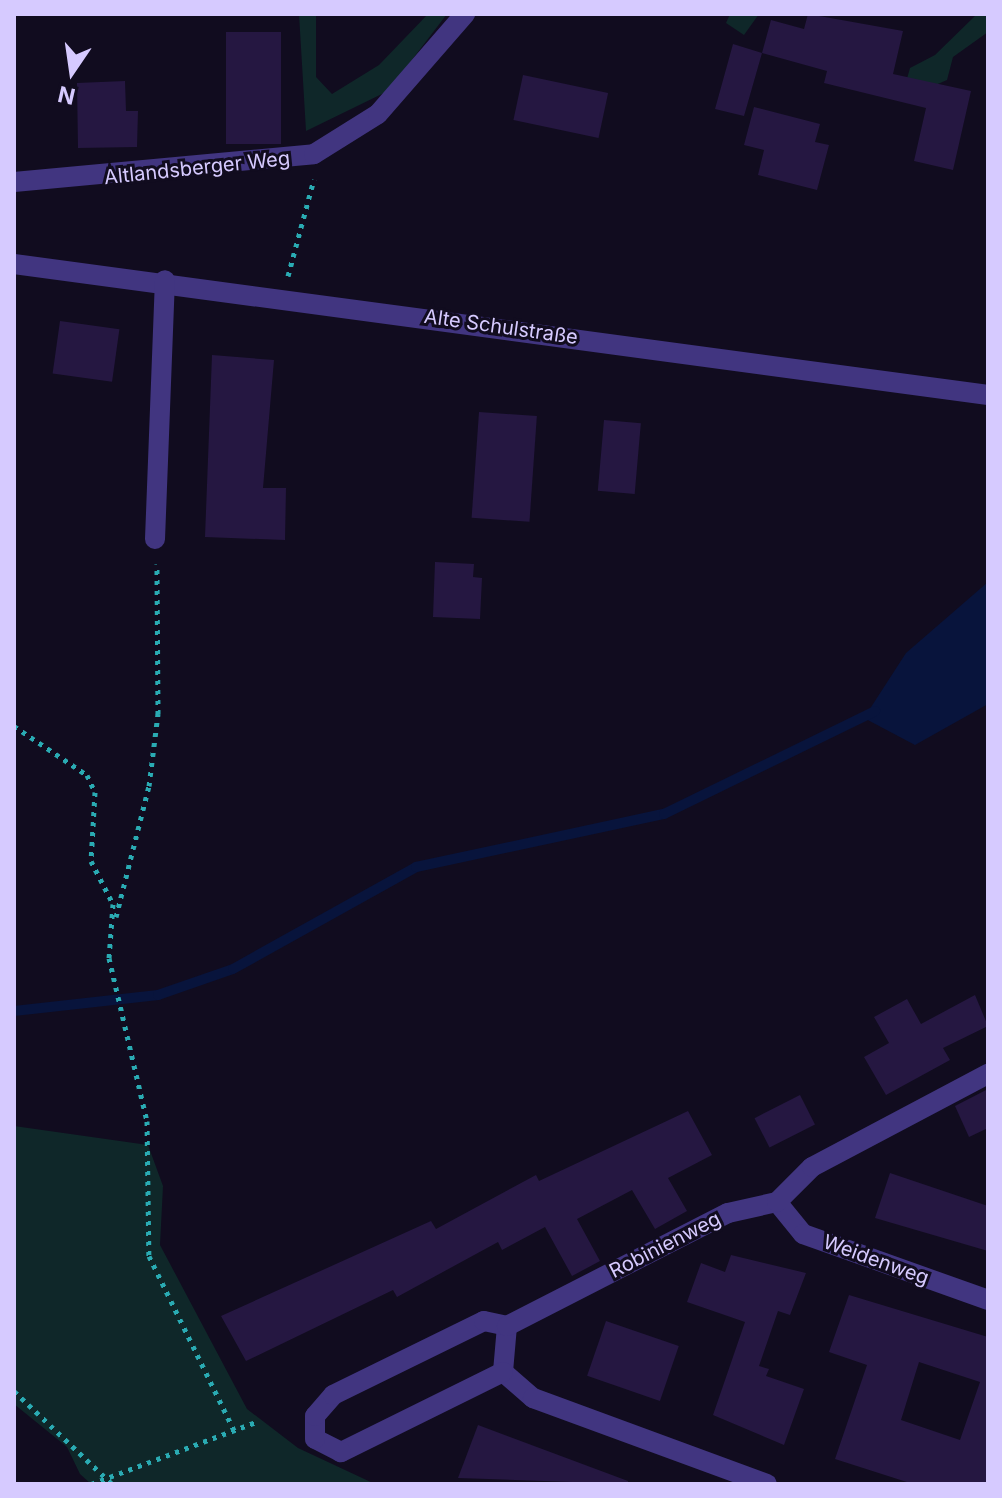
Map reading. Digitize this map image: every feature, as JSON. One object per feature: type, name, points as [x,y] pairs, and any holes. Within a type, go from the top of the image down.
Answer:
[{"type":"street","name":"Altlandsberger Weg","points":[[14,182],[314,154],[378,114],[465,14]]},
{"type":"street","name":"Alte Schulstraße","points":[[14,264],[165,280],[988,395]]},
{"type":"street","points":[[155,539],[165,280]]},
{"type":"street","points":[[777,1202],[812,1167],[988,1074]]},
{"type":"street","name":"Weidenweg","points":[[777,1202],[803,1234],[988,1300]]},
{"type":"street","name":"Robinienweg","points":[[503,1372],[341,1452],[315,1439],[315,1416],[333,1395],[484,1321],[507,1326],[728,1213],[777,1202]]},
{"type":"street","points":[[507,1326],[503,1372],[533,1398],[767,1484]]},
{"type":"path","points":[[286,297],[292,243],[314,187],[314,154]]},
{"type":"path","points":[[155,539],[158,714],[149,786],[115,918],[107,933],[109,958],[147,1121],[149,1256],[234,1430]]},
{"type":"path","points":[[14,726],[87,775],[95,792],[91,861],[115,918]]},
{"type":"path","points":[[14,1391],[62,1431],[102,1479],[112,1484]]},
{"type":"path","points":[[91,1484],[259,1421]]},
{"type":"green space","points":[[299,14],[316,14],[316,77],[332,94],[379,65],[428,14],[447,14],[388,91],[306,131]]},
{"type":"green space","points":[[730,14],[759,14],[744,35],[726,23]]},
{"type":"green space","points":[[977,14],[988,14],[988,32],[953,57],[947,80],[901,100],[910,68],[935,55]]},
{"type":"green space","points":[[14,1126],[148,1145],[163,1186],[160,1245],[247,1409],[298,1448],[375,1484],[91,1484],[80,1474],[67,1447],[14,1404]]},
{"type":"water","points":[[988,582],[988,704],[915,745],[864,718],[906,653]]},
{"type":"building","points":[[808,14],[903,31],[893,74],[971,91],[953,170],[914,161],[926,108],[824,83],[827,71],[762,53],[771,20],[804,29]]},
{"type":"building","points":[[226,32],[281,32],[281,144],[226,144]]},
{"type":"building","points":[[733,44],[762,53],[744,116],[715,109]]},
{"type":"building","points":[[523,75],[608,93],[599,138],[513,120]]},
{"type":"building","points":[[125,81],[126,111],[138,111],[137,147],[78,148],[77,83]]},
{"type":"building","points":[[754,107],[820,124],[815,142],[829,145],[817,190],[758,175],[764,150],[744,145]]},
{"type":"building","points":[[60,321],[119,329],[112,382],[53,373]]},
{"type":"building","points":[[212,355],[274,360],[263,488],[286,488],[285,540],[205,537]]},
{"type":"building","points":[[479,412],[537,416],[529,522],[472,518]]},
{"type":"building","points":[[604,420],[641,423],[635,494],[598,491]]},
{"type":"building","points":[[435,562],[474,564],[473,577],[482,578],[480,619],[433,617]]},
{"type":"building","points":[[975,995],[988,1026],[943,1048],[950,1060],[886,1095],[864,1057],[889,1043],[874,1017],[907,999],[921,1024]]},
{"type":"building","points":[[988,1089],[988,1128],[969,1137],[955,1106]]},
{"type":"building","points":[[800,1095],[815,1124],[770,1148],[755,1118]]},
{"type":"building","points":[[688,1111],[712,1155],[668,1178],[687,1211],[655,1229],[632,1190],[577,1219],[600,1261],[572,1276],[545,1227],[502,1250],[498,1242],[397,1297],[393,1290],[246,1361],[221,1316],[431,1221],[436,1229],[536,1175],[539,1181]]},
{"type":"building","points":[[890,1173],[988,1206],[988,1251],[875,1218]]},
{"type":"building","points":[[731,1255],[806,1273],[790,1315],[778,1311],[759,1366],[769,1369],[766,1376],[804,1389],[784,1445],[713,1415],[745,1322],[687,1302],[701,1263],[725,1272]]},
{"type":"building","points":[[849,1295],[988,1337],[988,1484],[913,1484],[835,1459],[867,1365],[829,1352]],"holes":[[[919,1362],[980,1382],[960,1440],[901,1420]]]},
{"type":"building","points":[[606,1321],[679,1346],[660,1401],[587,1376]]},
{"type":"building","points":[[478,1425],[628,1481],[628,1484],[458,1478]]},
{"type":"waterway","points":[[14,1011],[158,995],[233,969],[416,867],[664,814],[875,711]]}]
